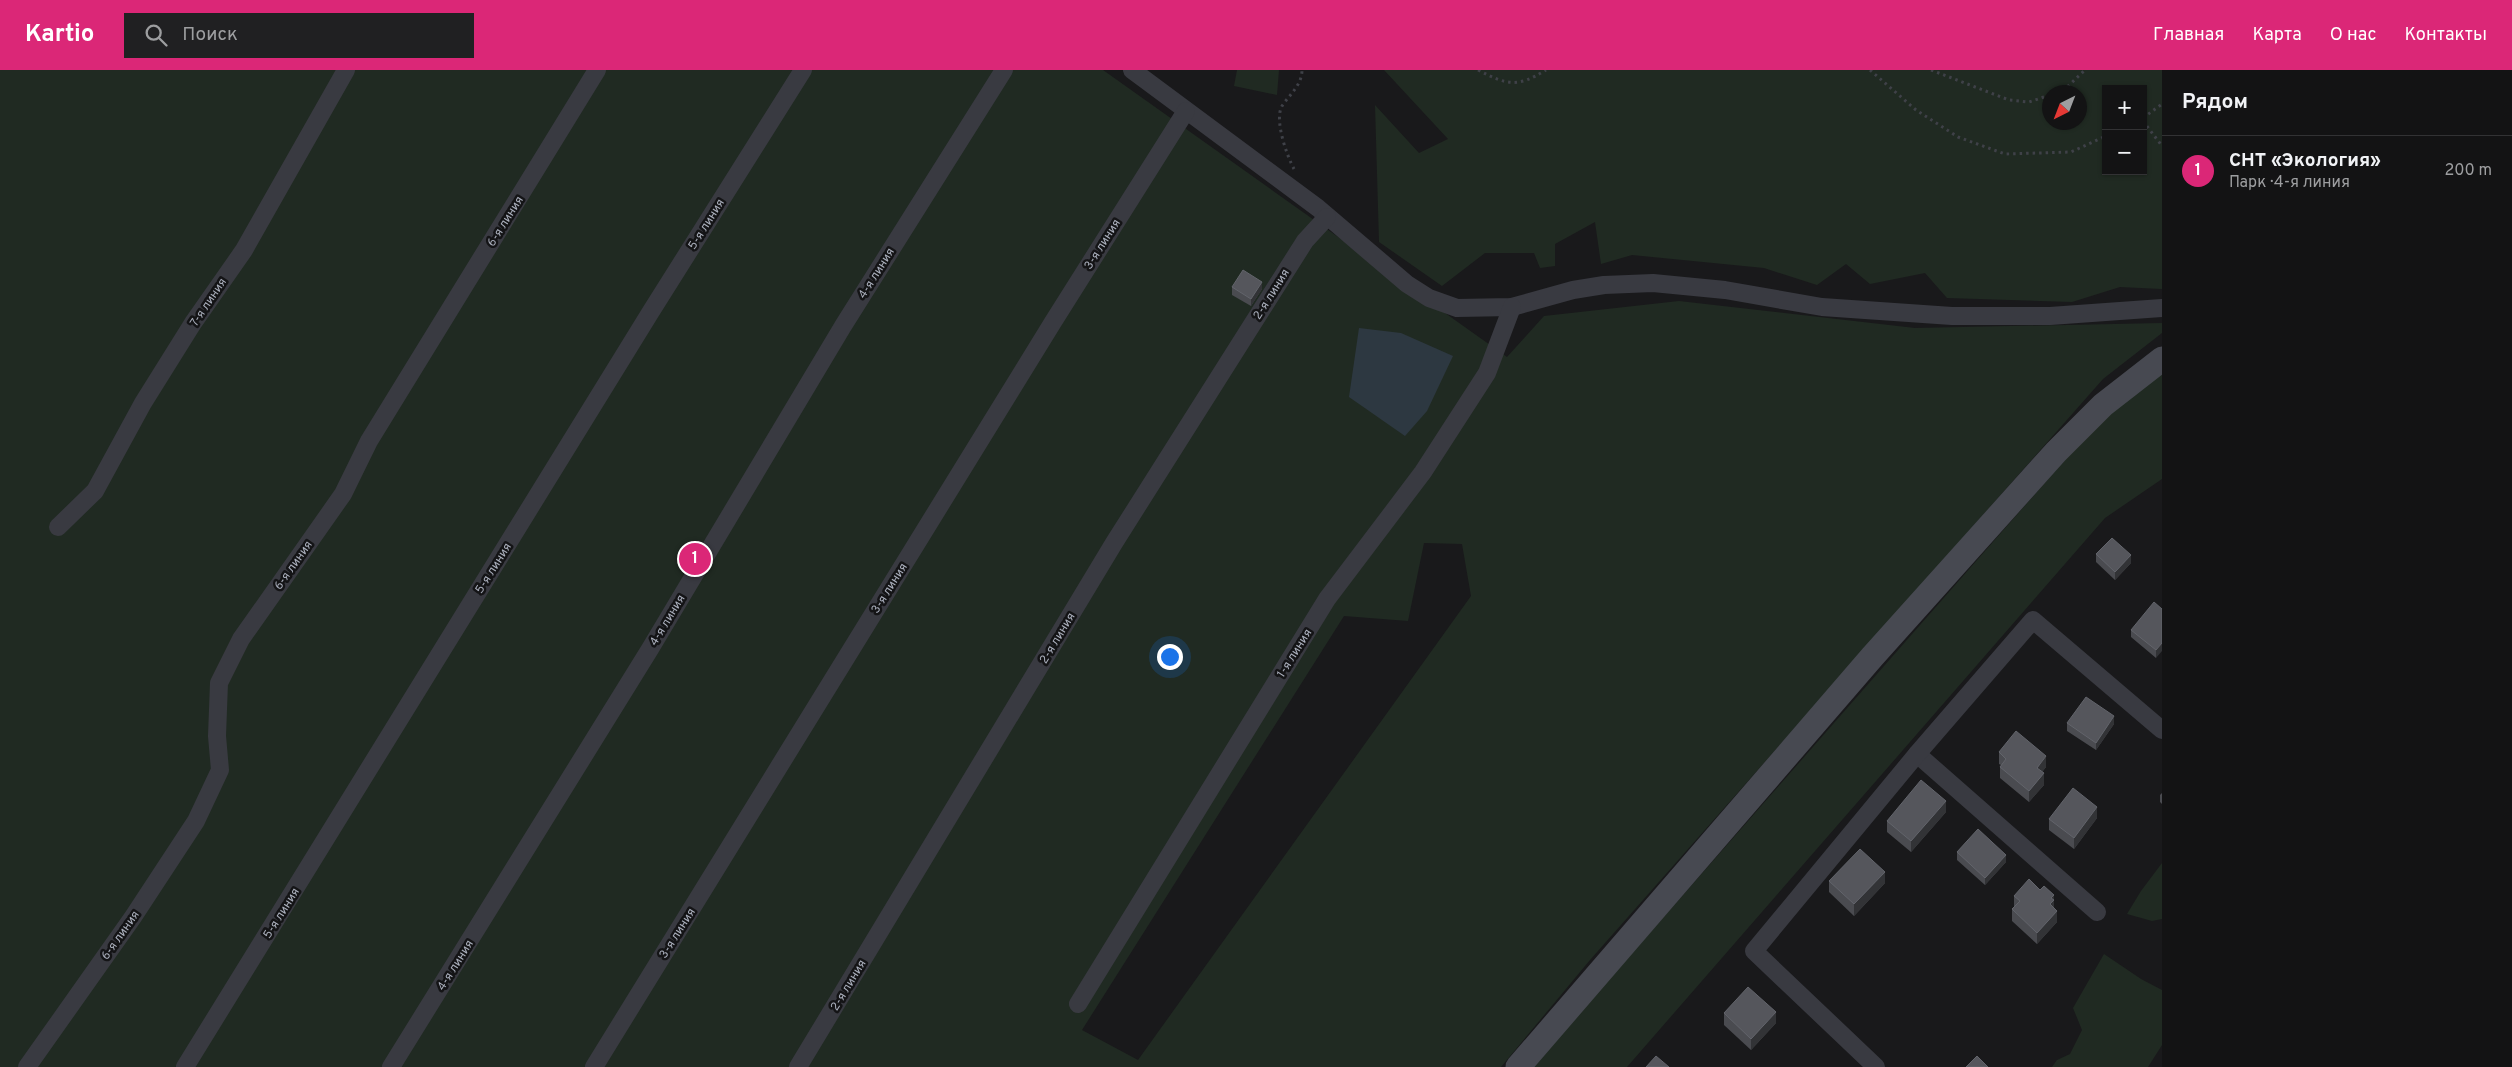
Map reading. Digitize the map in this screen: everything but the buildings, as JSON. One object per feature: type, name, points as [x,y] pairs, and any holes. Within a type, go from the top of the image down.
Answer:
[{"type":"main road","points":[[1518,1067],[1872,657],[2056,452],[2103,405],[2162,359]]},
{"type":"street","name":"7-я линия","points":[[58,527],[95,491],[153,387],[193,323],[244,250],[346,70]]},
{"type":"street","name":"6-я линия","points":[[27,1067],[134,917],[196,821],[220,770],[217,736],[219,683],[241,639],[343,494],[368,441],[597,70]]},
{"type":"street","name":"5-я линия","points":[[185,1067],[650,313],[803,70]]},
{"type":"street","name":"4-я линия","points":[[392,1067],[650,649],[843,326],[1004,70]]},
{"type":"street","points":[[1132,70],[1327,217],[1407,284],[1429,298],[1463,309],[1512,307],[1604,284],[1653,283],[1725,290],[1822,307],[1952,316],[2050,316],[2162,308]]},
{"type":"street","name":"3-я линия","points":[[594,1067],[1048,330],[1186,111]]},
{"type":"street","name":"2-я линия","points":[[798,1067],[1114,543],[1305,241],[1327,217]]},
{"type":"street","name":"1-я линия","points":[[1078,1004],[1327,599],[1423,472],[1488,373],[1512,307]]},
{"type":"street","points":[[1876,1067],[1754,951],[1917,754],[2033,620],[2162,730]]},
{"type":"street","points":[[1917,754],[2097,912]]},
{"type":"path","points":[[1296,171],[1278,120],[1281,108],[1302,79],[1302,70]]},
{"type":"path","points":[[1478,70],[1502,82],[1526,82],[1546,70]]},
{"type":"path","points":[[1870,70],[1916,110],[1958,137],[2005,154],[2071,152],[2102,138]]},
{"type":"path","points":[[1931,70],[2009,100],[2030,102],[2042,98]]},
{"type":"path","points":[[2069,85],[2085,70]]},
{"type":"path","points":[[2147,117],[2162,104]]},
{"type":"path","points":[[2147,125],[2162,146]]},
{"type":"shaded area","points":[[0,70],[1103,70],[1507,357],[1544,316],[1679,301],[1915,328],[2162,323],[2162,333],[2103,379],[1590,960],[1501,1067],[0,1067]],"holes":[[[1424,543],[1462,544],[1471,596],[1138,1060],[1082,1030],[1344,616],[1408,621]]]},
{"type":"shaded area","points":[[1237,70],[1279,70],[1277,95],[1234,86]]},
{"type":"shaded area","points":[[1384,70],[2162,70],[2162,289],[2120,287],[2072,302],[1947,298],[1925,273],[1870,284],[1846,264],[1817,285],[1764,268],[1632,255],[1601,264],[1595,222],[1555,244],[1555,266],[1540,268],[1534,253],[1485,253],[1442,286],[1379,242],[1375,105],[1419,153],[1448,139]]},
{"type":"shaded area","points":[[1359,328],[1401,333],[1453,356],[1427,411],[1405,436],[1349,397]]},
{"type":"shaded area","points":[[2162,369],[2162,479],[2105,518],[1627,1067],[1532,1067],[2100,420]]},
{"type":"shaded area","points":[[2162,863],[2162,919],[2152,921],[2127,914],[2141,891]]},
{"type":"shaded area","points":[[2104,954],[2141,979],[2162,990],[2162,1045],[2148,1067],[2052,1067],[2057,1060],[2070,1054],[2082,1030],[2073,1008]]},
{"type":"place","name":"СНТ «Экология»","points":[[695,559]]}]
